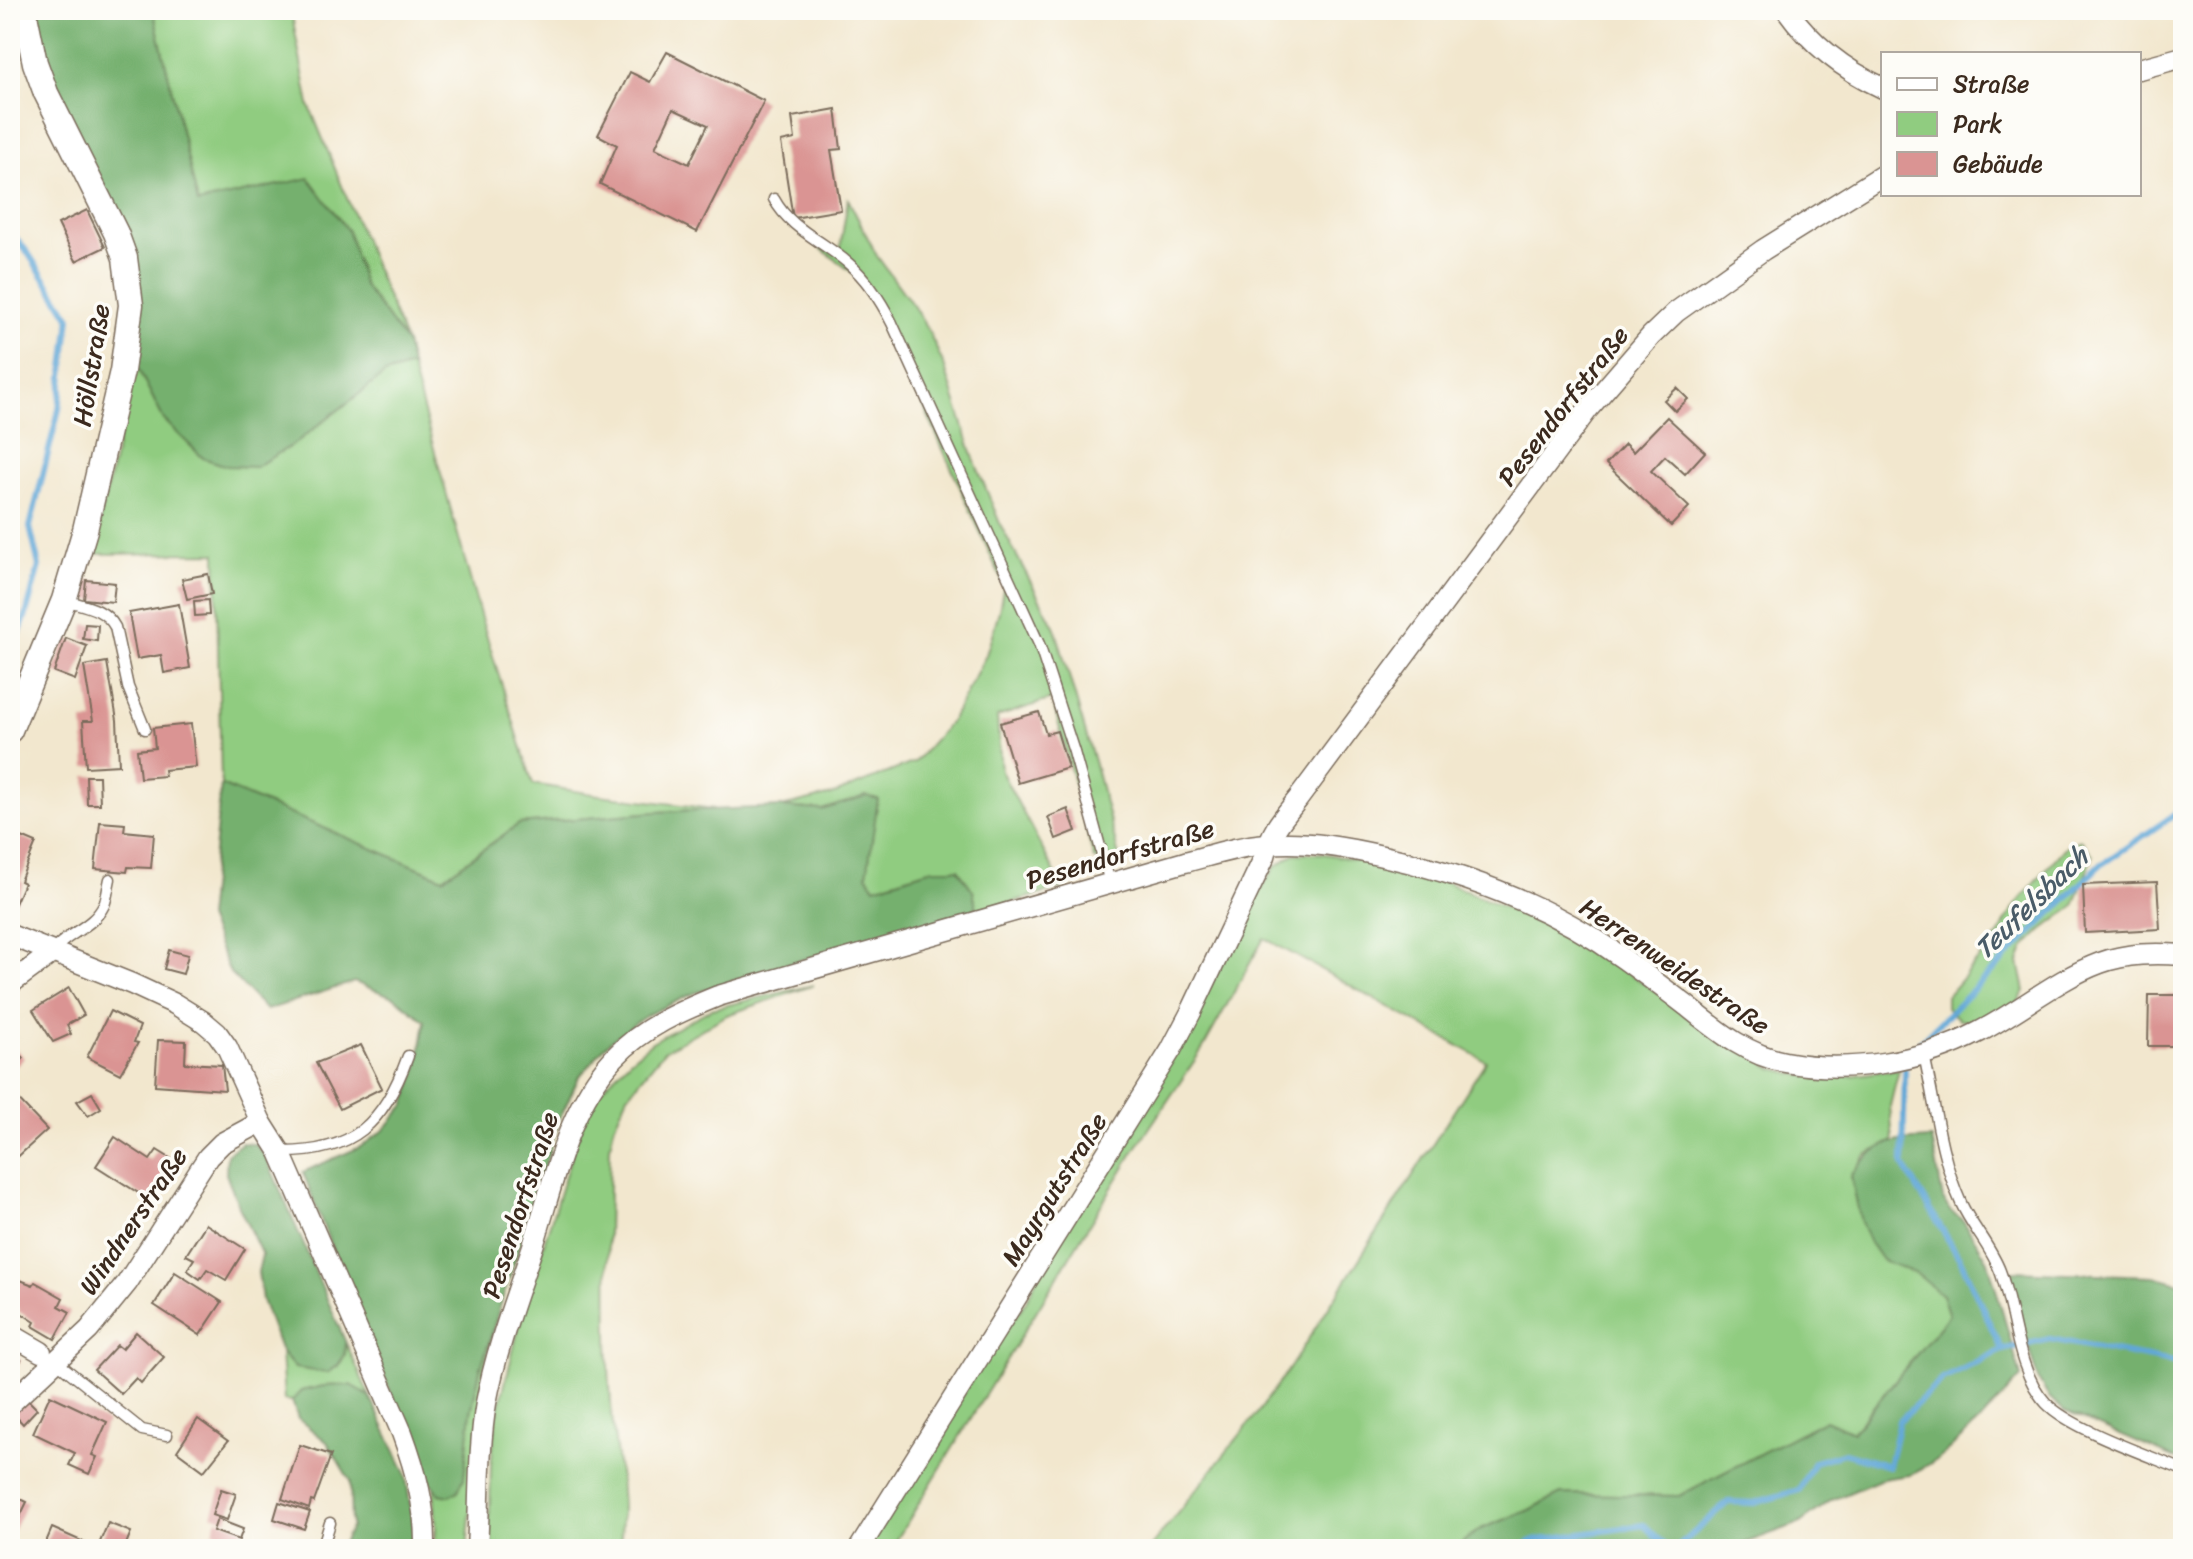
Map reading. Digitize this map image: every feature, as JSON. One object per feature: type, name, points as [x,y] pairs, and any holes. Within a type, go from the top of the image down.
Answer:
[{"type":"street","name":"Höllstraße","points":[[10,730],[64,600],[85,530],[122,371],[131,305],[125,258],[116,233],[46,93],[35,63],[24,10]]},
{"type":"street","points":[[1787,10],[1800,28],[1839,63],[1881,87]]},
{"type":"street","points":[[2141,68],[2183,57]]},
{"type":"street","name":"Pesendorfstraße","points":[[477,1549],[482,1434],[495,1368],[561,1154],[577,1112],[593,1084],[615,1057],[655,1025],[718,996],[1110,883],[1268,843],[1280,820],[1588,409],[1651,336],[1676,312],[1741,266],[1881,176]]},
{"type":"street","name":"Herrenweidestraße","points":[[1268,843],[1320,845],[1422,865],[1523,902],[1574,926],[1752,1053],[1806,1065],[1838,1066],[1924,1055],[1977,1033],[2100,963],[2153,953],[2183,955]]},
{"type":"street","name":"Mayrgutstraße","points":[[859,1549],[1171,1050],[1265,856],[1268,843]]},
{"type":"street","points":[[10,935],[175,1004],[204,1022],[227,1047],[261,1122],[280,1152],[402,1433],[422,1499],[425,1549]]},
{"type":"street","points":[[10,984],[52,953]]},
{"type":"street","name":"Windnerstraße","points":[[10,1404],[49,1357],[89,1330],[127,1283],[208,1157],[222,1143],[261,1122]]},
{"type":"street","points":[[10,1334],[49,1357]]},
{"type":"lane","points":[[774,199],[790,221],[860,275],[882,303],[892,323],[1039,644],[1074,752],[1110,883]]},
{"type":"lane","points":[[64,600],[100,611],[111,620],[128,687],[145,729]]},
{"type":"lane","points":[[52,953],[59,942],[88,925],[104,905],[110,879]]},
{"type":"lane","points":[[1924,1055],[1953,1182],[1974,1227],[2001,1273],[2020,1347],[2037,1390],[2047,1404],[2064,1417],[2183,1470]]},
{"type":"lane","points":[[280,1152],[317,1150],[353,1138],[367,1127],[393,1095],[408,1056]]},
{"type":"lane","points":[[49,1357],[142,1430],[167,1435]]},
{"type":"lane","points":[[322,1549],[330,1523]]},
{"type":"green space","points":[[31,10],[153,10],[198,203],[309,178],[348,231],[364,286],[406,343],[411,366],[385,374],[294,444],[255,467],[227,466],[203,458],[164,420],[134,360],[138,303],[56,91]]},
{"type":"green space","points":[[153,10],[291,10],[309,105],[406,343],[364,286],[348,231],[198,203]]},
{"type":"green space","points":[[848,199],[877,256],[929,332],[944,365],[974,459],[1001,526],[1055,628],[1120,860],[1094,859],[1052,699],[997,717],[1001,771],[1063,888],[977,912],[973,891],[958,869],[932,869],[875,887],[867,875],[866,796],[822,810],[781,807],[832,795],[915,762],[951,721],[986,655],[1004,585],[898,349],[866,288],[853,273],[820,248],[840,249]]},
{"type":"green space","points":[[134,360],[164,420],[255,467],[294,444],[385,374],[411,366],[481,618],[533,784],[715,809],[519,824],[443,878],[221,785],[216,553],[92,554]]},
{"type":"green space","points":[[221,785],[443,878],[519,824],[655,812],[781,807],[822,810],[866,796],[878,799],[867,875],[875,887],[932,869],[958,869],[973,891],[977,912],[786,964],[692,994],[647,1015],[609,1042],[579,1077],[560,1118],[480,1370],[471,1412],[464,1478],[458,1491],[449,1496],[440,1494],[425,1476],[303,1172],[360,1147],[383,1131],[405,1105],[418,1066],[425,1021],[394,997],[354,982],[266,1010],[230,973],[207,918]]},
{"type":"green space","points":[[2080,840],[2093,855],[2074,906],[2024,948],[2019,962],[2025,991],[2014,1008],[1992,1020],[1959,1019],[1946,1008],[1946,997],[2000,934],[2019,901],[2066,846]]},
{"type":"green space","points":[[1320,853],[1441,880],[1566,934],[1772,1068],[1804,1076],[1850,1076],[1899,1069],[1890,1106],[1893,1141],[1866,1155],[1851,1176],[1861,1222],[1882,1260],[1917,1273],[1942,1295],[1949,1316],[1852,1432],[1825,1420],[1679,1496],[1561,1494],[1481,1529],[1453,1549],[1149,1549],[1291,1366],[1486,1061],[1264,938],[1203,1048],[1136,1148],[891,1549],[867,1549],[972,1379],[1028,1298],[1037,1277],[1226,958],[1275,867],[1294,854]]},
{"type":"green space","points":[[814,985],[727,1015],[664,1051],[628,1095],[614,1126],[610,1147],[608,1307],[611,1403],[622,1512],[619,1549],[489,1549],[491,1465],[497,1416],[524,1307],[573,1150],[583,1122],[600,1091],[652,1042],[711,1009]]},
{"type":"green space","points":[[1932,1139],[1943,1199],[1950,1211],[1962,1219],[1988,1261],[2021,1377],[1940,1458],[1910,1475],[1882,1479],[1832,1500],[1800,1523],[1728,1549],[1453,1549],[1481,1529],[1561,1494],[1679,1496],[1825,1420],[1853,1432],[1949,1315],[1942,1295],[1917,1274],[1882,1260],[1870,1243],[1861,1222],[1851,1176],[1877,1149],[1895,1142]]},
{"type":"green space","points":[[242,1143],[255,1144],[266,1157],[346,1343],[341,1361],[328,1373],[295,1368],[281,1352],[262,1300],[258,1272],[262,1255],[226,1174],[227,1154]]},
{"type":"green space","points":[[2009,1271],[2154,1276],[2183,1284],[2183,1462],[2064,1411],[2048,1396],[2031,1357]]},
{"type":"green space","points":[[497,1319],[483,1376],[467,1549],[435,1549],[434,1487],[440,1494],[471,1412],[480,1370]]},
{"type":"green space","points":[[346,1343],[370,1397],[351,1385],[301,1391],[292,1401],[284,1400],[281,1352],[295,1368],[338,1367],[345,1355]]},
{"type":"green space","points":[[351,1385],[370,1397],[405,1471],[414,1549],[340,1549],[351,1527],[350,1481],[327,1442],[298,1419],[292,1401],[301,1391]]},
{"type":"building","points":[[667,52],[764,101],[697,232],[600,184],[617,145],[598,135],[630,72],[650,82]],"holes":[[[673,109],[708,125],[689,164],[655,148]]]},
{"type":"building","points":[[836,109],[841,149],[831,150],[841,210],[793,218],[781,142],[795,139],[792,117]]},
{"type":"building","points":[[87,210],[105,247],[76,261],[58,224]]},
{"type":"building","points":[[1677,388],[1688,399],[1675,411],[1664,400]]},
{"type":"building","points":[[1667,417],[1705,452],[1685,474],[1665,456],[1651,471],[1689,507],[1671,526],[1606,464],[1625,444],[1633,452]]},
{"type":"building","points":[[208,574],[212,594],[187,599],[182,579]]},
{"type":"building","points":[[86,580],[115,583],[113,602],[84,599]]},
{"type":"building","points":[[208,600],[209,615],[195,616],[194,601]]},
{"type":"building","points":[[179,604],[190,668],[164,673],[161,655],[137,659],[129,613]]},
{"type":"building","points":[[85,624],[98,625],[97,641],[83,639]]},
{"type":"building","points":[[66,638],[87,646],[75,680],[54,672]]},
{"type":"building","points":[[107,662],[117,720],[119,765],[86,767],[83,721],[93,721],[84,666]]},
{"type":"building","points":[[1039,712],[1046,734],[1057,731],[1068,768],[1018,783],[1000,723]]},
{"type":"building","points":[[191,724],[196,767],[164,770],[165,776],[140,778],[137,750],[155,748],[153,728]]},
{"type":"building","points":[[86,776],[99,776],[100,804],[87,804]]},
{"type":"building","points":[[1068,809],[1076,831],[1056,839],[1048,817]]},
{"type":"building","points":[[100,822],[125,824],[124,831],[154,834],[151,868],[128,867],[127,872],[95,869]]},
{"type":"building","points":[[10,832],[36,843],[20,881],[24,883],[14,906],[10,905]]},
{"type":"building","points":[[2157,882],[2160,929],[2085,933],[2083,885]]},
{"type":"building","points":[[169,950],[188,955],[183,974],[164,969]]},
{"type":"building","points":[[69,988],[84,1015],[67,1025],[71,1034],[53,1042],[33,1010]]},
{"type":"building","points":[[2149,995],[2183,995],[2183,1046],[2148,1046]]},
{"type":"building","points":[[110,1011],[140,1026],[134,1042],[138,1043],[120,1074],[87,1057]]},
{"type":"building","points":[[158,1040],[186,1041],[185,1063],[222,1065],[225,1090],[155,1085]]},
{"type":"building","points":[[10,1043],[24,1058],[10,1073]]},
{"type":"building","points":[[361,1045],[382,1088],[340,1109],[316,1063]]},
{"type":"building","points":[[12,1093],[47,1130],[12,1162],[10,1095]]},
{"type":"building","points":[[92,1093],[101,1108],[88,1116],[77,1101]]},
{"type":"building","points":[[115,1137],[150,1160],[157,1150],[173,1160],[148,1199],[96,1166]]},
{"type":"building","points":[[206,1224],[245,1249],[226,1280],[207,1269],[200,1279],[187,1270],[194,1259],[186,1255]]},
{"type":"building","points":[[175,1272],[222,1302],[200,1335],[154,1305]]},
{"type":"building","points":[[10,1276],[33,1285],[35,1282],[63,1298],[59,1306],[70,1312],[55,1339],[33,1326],[35,1322],[19,1309],[10,1306]]},
{"type":"building","points":[[136,1332],[164,1357],[141,1383],[136,1378],[121,1394],[94,1370],[117,1345],[122,1349]]},
{"type":"building","points":[[10,1354],[21,1360],[10,1381]]},
{"type":"building","points":[[50,1395],[107,1422],[92,1455],[97,1457],[89,1474],[69,1465],[75,1453],[33,1433]]},
{"type":"building","points":[[26,1398],[37,1409],[23,1424],[12,1412]]},
{"type":"building","points":[[198,1419],[228,1441],[204,1471],[177,1451]]},
{"type":"building","points":[[300,1445],[331,1455],[309,1509],[282,1499]]},
{"type":"building","points":[[221,1489],[236,1494],[227,1520],[212,1515]]},
{"type":"building","points":[[10,1494],[27,1502],[10,1537]]},
{"type":"building","points":[[279,1502],[310,1512],[304,1529],[274,1519]]},
{"type":"building","points":[[217,1519],[243,1529],[239,1540],[213,1531]]},
{"type":"building","points":[[108,1523],[131,1532],[124,1549],[97,1549]]},
{"type":"building","points":[[52,1528],[88,1544],[85,1549],[43,1549]]},
{"type":"waterway","points":[[10,231],[70,318],[59,409],[30,527],[39,566],[10,659]]},
{"type":"waterway","name":"Teufelsbach","points":[[1920,1042],[2099,866],[2183,809]]},
{"type":"waterway","name":"Teufelsbach","points":[[1905,1070],[1903,1164],[1961,1261],[2002,1350]]},
{"type":"waterway","name":"Teufelsbach","points":[[1676,1549],[1728,1502],[1754,1503],[1799,1490],[1814,1462],[1844,1453],[1889,1466],[1899,1421],[1943,1379],[2002,1350],[2050,1339],[2183,1364]]},
{"type":"waterway","name":"Teufelsbach","points":[[1518,1549],[1532,1541],[1644,1525],[1669,1549]]}]
